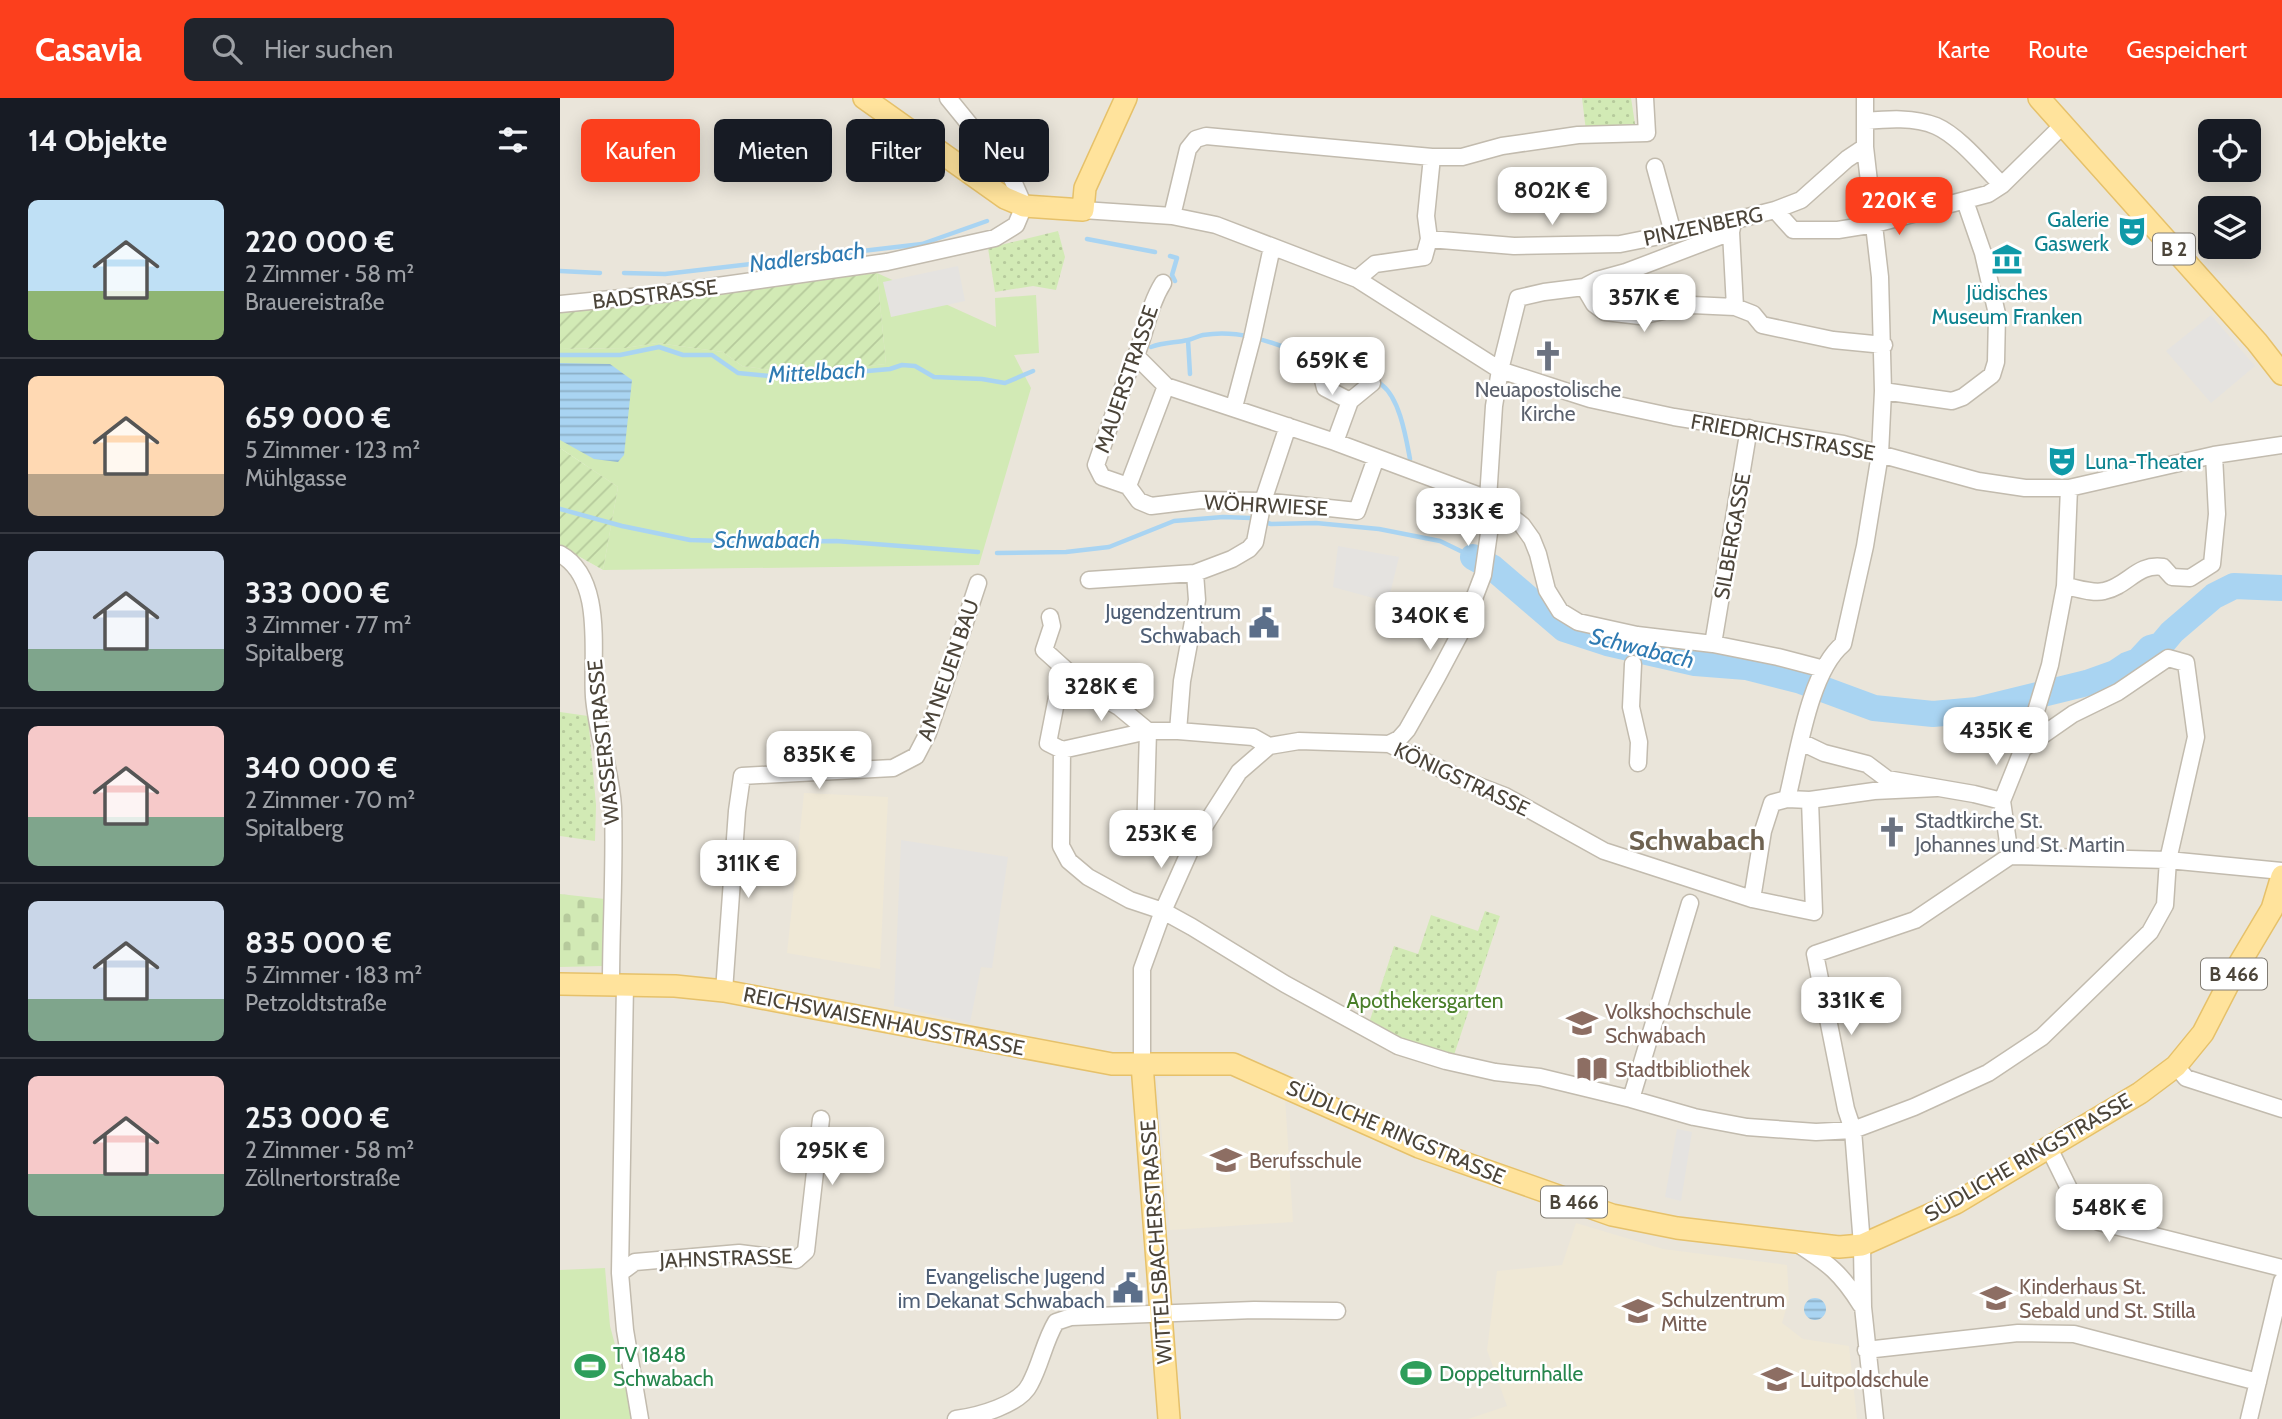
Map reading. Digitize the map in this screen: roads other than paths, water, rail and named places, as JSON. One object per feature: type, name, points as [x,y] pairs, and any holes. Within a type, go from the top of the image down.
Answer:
[{"type":"main road","points":[[864,98],[1005,198],[1024,206],[1083,210],[1085,188],[1126,98]]},
{"type":"main road","name":"B 2","points":[[2039,98],[2257,342],[2282,374]]},
{"type":"main road","name":"SÜDLICHE RINGSTRASSE","points":[[1142,1064],[1233,1065],[1277,1082],[1419,1147],[1612,1215],[1677,1228],[1839,1247],[1862,1245],[1956,1203],[2140,1093],[2176,1066],[2203,1033],[2235,971],[2272,909],[2282,873]]},
{"type":"main road","name":"REICHSWAISENHAUSSTRASSE","points":[[560,984],[675,986],[724,991],[1112,1064],[1142,1064]]},
{"type":"main road","name":"WITTELSBACHERSTRASSE","points":[[1142,1064],[1169,1419]]},
{"type":"street","points":[[948,98],[1010,174],[1024,206]]},
{"type":"street","points":[[1172,216],[1188,149],[1196,139],[1206,135],[1432,157],[1462,157],[1502,146],[1578,135],[1647,133],[1645,98]]},
{"type":"street","points":[[1787,799],[1810,702],[1833,653],[1843,644],[1865,546],[1880,454],[1884,345],[1875,224],[1865,147],[1865,98]]},
{"type":"street","points":[[1865,121],[1914,120],[1938,127],[1958,142],[2003,185]]},
{"type":"street","points":[[1875,224],[1987,194],[2003,185],[2063,125]]},
{"type":"street","name":"PINZENBERG","points":[[1429,239],[1514,246],[1620,244],[1720,224],[1732,226],[1801,200],[1865,147]]},
{"type":"street","points":[[1357,279],[1375,264],[1424,257],[1429,239],[1426,216],[1432,157]]},
{"type":"street","points":[[1655,167],[1673,233]]},
{"type":"street","points":[[1883,391],[1952,401],[1963,397],[1992,375],[1996,362],[1997,314],[1983,253],[1965,201]]},
{"type":"street","name":"BADSTRASSE","points":[[560,304],[661,294],[887,262],[995,238],[1016,225],[1024,206]]},
{"type":"street","name":"FRIEDRICHSTRASSE","points":[[1083,210],[1172,216],[1216,225],[1357,279],[1500,370],[1590,399],[1674,417],[1843,444],[1978,481],[2025,488],[2069,488],[2214,455],[2282,444]]},
{"type":"street","name":"PINZENBERG","points":[[1775,210],[1793,230],[1838,230],[1875,224]]},
{"type":"street","points":[[1390,744],[1407,730],[1437,677],[1462,629],[1483,575],[1490,526],[1488,499],[1494,406],[1518,298],[1584,287],[1626,272],[1732,226],[1735,307]]},
{"type":"street","points":[[1234,407],[1272,247]]},
{"type":"street","name":"MAUERSTRASSE","points":[[1102,477],[1096,465],[1129,370],[1137,357],[1154,297],[1163,283]]},
{"type":"street","points":[[1584,287],[1594,304],[1605,312],[1640,316],[1692,304],[1735,307],[1754,314],[1762,326],[1833,340],[1884,345]]},
{"type":"street","points":[[1137,357],[1166,386],[1335,442],[1488,499],[1521,525],[1532,539],[1547,590],[1560,611],[1578,622],[1637,635],[1713,644],[1778,657],[1822,673]]},
{"type":"street","points":[[1321,372],[1325,387],[1350,401]]},
{"type":"street","points":[[1335,442],[1350,401],[1372,383]]},
{"type":"street","points":[[1128,486],[1166,386]]},
{"type":"street","points":[[1089,580],[1195,573],[1232,559],[1249,549],[1255,542],[1262,504],[1288,426]]},
{"type":"street","name":"SILBERGASSE","points":[[1713,644],[1749,428]]},
{"type":"street","points":[[2065,586],[2101,592],[2151,565],[2163,566],[2172,577],[2190,578],[2212,564],[2217,514],[2214,455]]},
{"type":"street","name":"WÖHRWIESE","points":[[1102,477],[1128,486],[1139,501],[1151,506],[1200,500],[1357,511],[1376,458]]},
{"type":"street","points":[[2010,856],[2002,801],[2030,732],[2050,665],[2065,586],[2069,488]]},
{"type":"street","name":"WASSERSTRASSE","points":[[560,554],[569,559],[582,578],[593,610],[594,698],[613,805],[618,984]]},
{"type":"street","points":[[1178,731],[1182,681],[1197,600],[1195,573]]},
{"type":"street","name":"AM NEUEN BAU","points":[[724,991],[742,775],[893,768],[916,756],[936,711],[978,583]]},
{"type":"street","points":[[1050,617],[1052,626],[1044,650],[1086,688],[1119,707],[1148,732]]},
{"type":"street","points":[[1062,750],[1061,846],[1069,861],[1088,877],[1130,900],[1163,911],[1285,984],[1398,1046],[1446,1061],[1541,1077],[1631,1098],[1693,1117],[1747,1128],[1816,1132],[1853,1130],[1914,1107],[1988,1073],[2042,1037],[2150,932],[2165,905],[2168,860],[2196,737],[2186,663],[2168,658],[2118,692],[2048,730],[2024,748]]},
{"type":"street","points":[[1633,664],[1631,707],[1639,742],[1638,763]]},
{"type":"street","points":[[1057,697],[1048,743],[1062,750],[1148,732],[1178,731],[1253,737],[1269,746],[1239,772],[1193,844],[1163,911],[1142,969],[1142,1064]]},
{"type":"street","points":[[1148,732],[1145,837],[1193,844]]},
{"type":"street","name":"KÖNIGSTRASSE","points":[[1269,746],[1299,741],[1390,744],[1466,781],[1505,796],[1604,851],[1752,899],[1814,912],[1810,800]]},
{"type":"street","points":[[1801,742],[1824,753],[1867,764],[1887,779],[2002,801]]},
{"type":"street","points":[[1752,899],[1763,831],[1772,803],[1787,799],[1810,800],[1874,791],[1937,788]]},
{"type":"street","points":[[1875,1419],[1866,1350],[1862,1245],[1853,1130],[1846,1110],[1815,954],[1915,920],[2010,856],[2168,860],[2282,873]]},
{"type":"street","points":[[1631,1098],[1690,903]]},
{"type":"street","points":[[618,984],[620,1273],[625,1330],[640,1419]]},
{"type":"street","points":[[2176,1066],[2186,1078],[2282,1109]]},
{"type":"street","name":"JAHNSTRASSE","points":[[620,1273],[635,1262],[739,1253],[796,1260],[806,1251],[821,1119]]},
{"type":"street","points":[[2049,1148],[2082,1215],[2099,1222],[2282,1268]]},
{"type":"street","points":[[1796,1242],[1839,1275],[1863,1307]]},
{"type":"street","points":[[2249,1419],[2282,1281]]},
{"type":"street","points":[[956,1419],[969,1418],[1000,1407],[1024,1393],[1030,1385],[1056,1322],[1072,1317],[1254,1310],[1337,1311]]},
{"type":"street","points":[[1866,1350],[2018,1333],[2074,1334],[2258,1382]]},
{"type":"water","points":[[560,363],[610,364],[632,380],[624,455],[618,462],[594,459],[560,440]]},
{"type":"water","points":[[1815,1298],[1823,1301],[1826,1309],[1823,1317],[1815,1320],[1807,1317],[1804,1309],[1807,1301]]},
{"type":"waterway","name":"Nadlersbach","points":[[624,273],[665,274],[922,244],[987,221]]},
{"type":"waterway","name":"Nadlersbach","points":[[1087,239],[1155,252]]},
{"type":"waterway","name":"Nadlersbach","points":[[1170,256],[1177,258],[1172,275],[1175,281]]},
{"type":"waterway","name":"Nadlersbach","points":[[560,271],[600,273]]},
{"type":"waterway","name":"Nadlersbach","points":[[1151,347],[1203,335],[1233,334],[1262,340],[1360,372],[1388,391],[1401,419],[1410,459]]},
{"type":"waterway","points":[[1188,340],[1190,374]]},
{"type":"waterway","name":"Mittelbach","points":[[560,355],[620,355],[659,347],[683,355],[712,355],[738,373],[789,378],[890,369],[902,365],[915,366],[934,377],[1005,383],[1033,371]]},
{"type":"waterway","name":"Schwabach","points":[[560,509],[622,526],[690,540],[836,541],[978,552]]},
{"type":"waterway","name":"Schwabach","points":[[997,553],[1066,552],[1109,547],[1174,521],[1223,517],[1251,518],[1271,524],[1316,523],[1379,529],[1440,541],[1473,557]]},
{"type":"waterway","name":"Schwabach","points":[[1473,557],[1493,568],[1564,629],[1607,643],[1695,663],[1746,667],[1801,681],[1874,708],[1933,714],[1977,710],[2087,683],[2115,673],[2138,661],[2150,648],[2161,645],[2214,596],[2234,586],[2282,588]]},
{"type":"place","name":"Galerie Gaswerk","points":[[2132,231]]},
{"type":"place","name":"Jüdisches Museum Franken","points":[[2007,259]]},
{"type":"place","name":"Neuapostolische Kirche","points":[[1548,356]]},
{"type":"place","name":"Luna-Theater","points":[[2062,461]]},
{"type":"place","name":"Jugendzentrum Schwabach","points":[[1264,623]]},
{"type":"place","name":"Stadtkirche St. Johannes und St. Martin","points":[[1892,832]]},
{"type":"place","name":"Volkshochschule Schwabach","points":[[1582,1023]]},
{"type":"place","name":"Stadtbibliothek","points":[[1592,1069]]},
{"type":"place","name":"Berufsschule","points":[[1226,1160]]},
{"type":"place","name":"Evangelische Jugend im Dekanat Schwabach","points":[[1128,1288]]},
{"type":"place","name":"Kinderhaus St. Sebald und St. Stilla","points":[[1996,1298]]},
{"type":"place","name":"Schulzentrum Mitte","points":[[1638,1311]]},
{"type":"place","name":"TV 1848 Schwabach","points":[[590,1366]]},
{"type":"place","name":"Doppelturnhalle","points":[[1416,1373]]},
{"type":"place","name":"Luitpoldschule","points":[[1777,1379]]},
{"type":"district","name":"Schwabach","points":[[1697,840]]},
{"type":"park label","name":"Apothekersgarten","points":[[1425,1000]]}]
